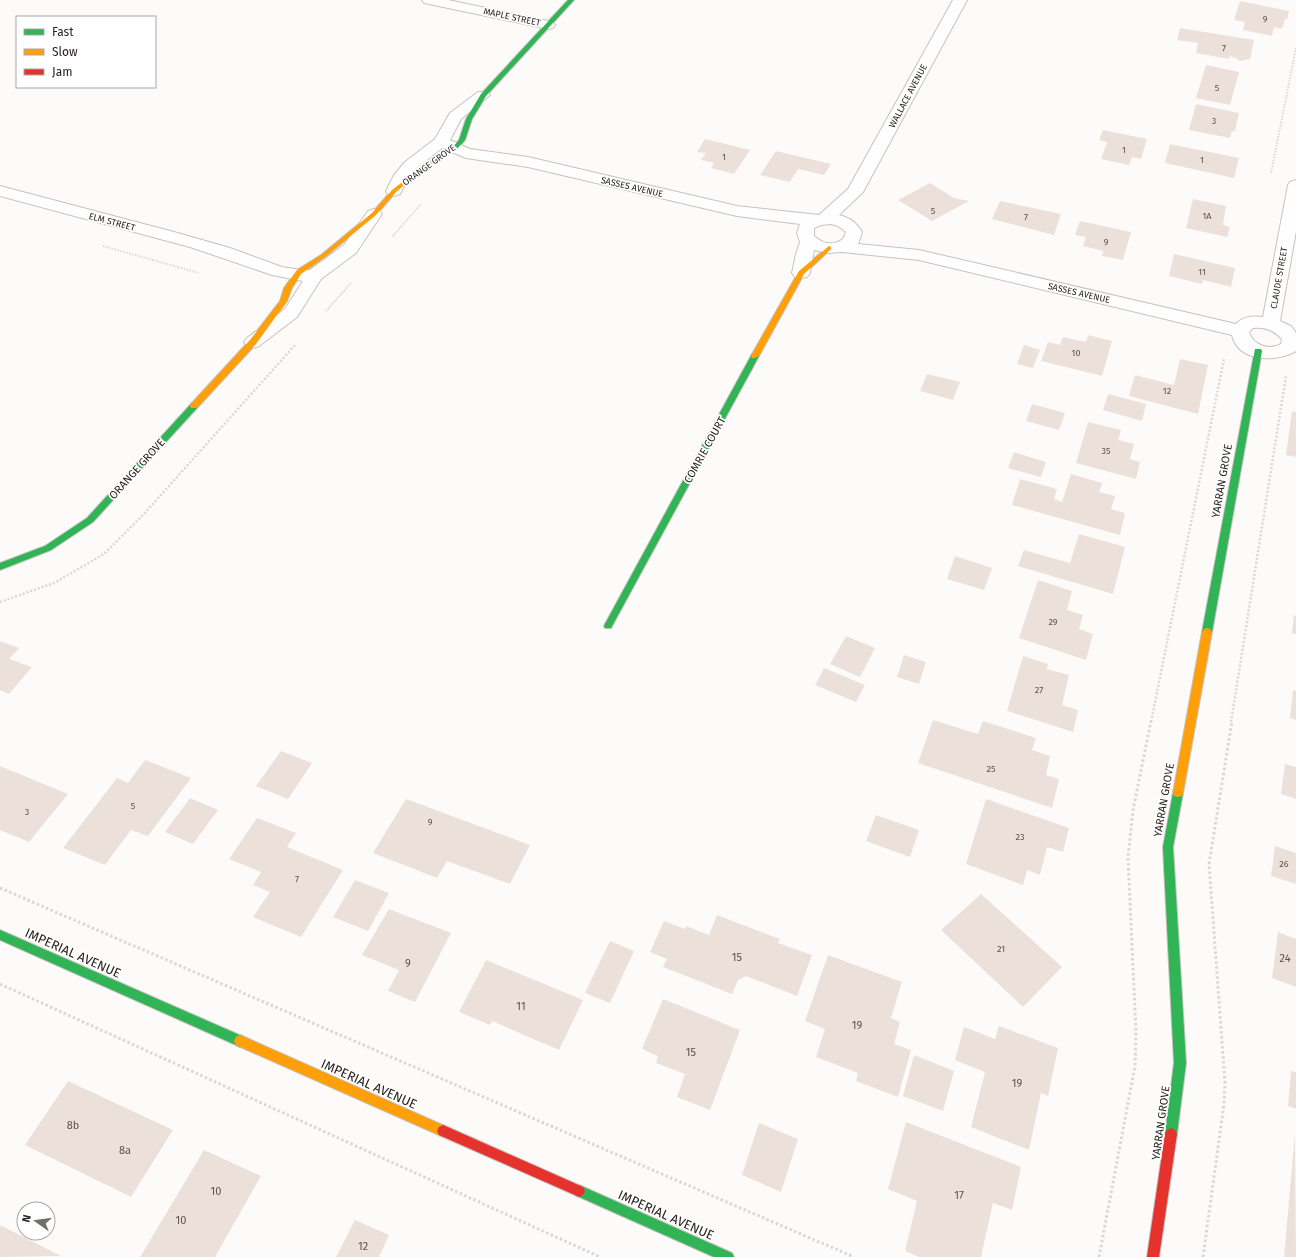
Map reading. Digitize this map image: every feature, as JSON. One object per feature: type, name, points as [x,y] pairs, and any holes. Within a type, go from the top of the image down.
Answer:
[{"type":"street","name":"MAPLE STREET","points":[[429,0],[548,25]]},
{"type":"street","name":"ORANGE GROVE","points":[[0,567],[34,556],[52,547],[71,535],[90,520],[253,342],[280,323],[291,313],[300,301],[308,285],[305,274],[350,250],[374,214],[394,191],[402,175],[410,164],[452,144],[455,116],[483,95],[571,0]]},
{"type":"street","name":"WALLACE AVENUE","points":[[836,247],[853,239],[854,232],[851,228],[856,192],[960,0]]},
{"type":"street","name":"SASSES AVENUE","points":[[452,144],[466,153],[528,162],[737,211],[820,220],[837,220],[851,228],[919,255]]},
{"type":"street","name":"CLAUDE STREET","points":[[1271,323],[1296,185]]},
{"type":"street","name":"ELM STREET","points":[[0,191],[224,252],[279,273],[305,274]]},
{"type":"street","name":"WALLACE AVENUE","points":[[808,239],[806,228],[820,220],[856,192]]},
{"type":"street","name":"SASSES AVENUE","points":[[737,211],[808,239],[818,246],[919,255],[1240,331]]},
{"type":"street","name":"COMRIE COURT","points":[[608,626],[801,273],[808,239]]},
{"type":"street","name":"COMRIE COURT","points":[[801,273],[836,247]]},
{"type":"street","points":[[1248,323],[1271,323],[1288,334],[1294,344],[1280,353],[1258,351],[1246,344],[1240,336],[1240,331],[1248,323]]},
{"type":"street","name":"YARRAN GROVE","points":[[1153,1257],[1178,1091],[1180,1063],[1168,847],[1258,351]]},
{"type":"street","name":"IMPERIAL AVENUE","points":[[0,935],[728,1257]]},
{"type":"path","points":[[390,239],[422,203]]},
{"type":"path","points":[[98,244],[203,274]]},
{"type":"path","points":[[322,315],[354,280]]},
{"type":"path","points":[[0,602],[54,583],[104,554],[143,515],[301,339]]},
{"type":"path","points":[[1203,1257],[1224,1104],[1225,1083],[1209,864],[1287,370]]},
{"type":"path","points":[[0,888],[854,1257]]},
{"type":"path","points":[[0,984],[600,1257]]},
{"type":"building","points":[[1240,1],[1289,11],[1287,20],[1285,19],[1282,29],[1274,27],[1272,36],[1243,30],[1245,22],[1234,20]]},
{"type":"building","points":[[1180,28],[1254,40],[1250,59],[1240,61],[1229,56],[1229,59],[1196,53],[1198,43],[1177,40]]},
{"type":"building","points":[[1206,65],[1239,72],[1230,105],[1196,98]]},
{"type":"building","points":[[1196,104],[1239,113],[1235,131],[1232,131],[1230,138],[1189,130]]},
{"type":"building","points":[[1103,130],[1147,139],[1141,159],[1132,157],[1129,165],[1101,159],[1107,142],[1099,140]]},
{"type":"building","points":[[705,139],[750,150],[734,174],[711,168],[714,163],[701,160],[706,153],[697,152]]},
{"type":"building","points":[[1170,144],[1239,158],[1234,178],[1165,163]]},
{"type":"building","points":[[776,151],[831,164],[824,175],[798,169],[790,182],[760,175]]},
{"type":"building","points":[[930,183],[954,198],[969,201],[932,221],[898,200]]},
{"type":"building","points":[[1193,199],[1226,206],[1223,225],[1230,227],[1227,237],[1186,228]]},
{"type":"building","points":[[1000,201],[1061,214],[1054,235],[992,219]]},
{"type":"building","points":[[1080,221],[1131,232],[1123,260],[1102,256],[1103,251],[1083,246],[1086,237],[1075,235]]},
{"type":"building","points":[[1174,254],[1235,268],[1231,287],[1203,280],[1202,284],[1169,276]]},
{"type":"building","points":[[1088,335],[1112,341],[1102,376],[1041,361],[1048,342],[1060,345],[1063,337],[1086,342]]},
{"type":"building","points":[[1024,345],[1040,350],[1033,368],[1017,364]]},
{"type":"building","points":[[1180,359],[1208,365],[1198,414],[1129,396],[1135,375],[1174,385]]},
{"type":"building","points":[[927,374],[960,382],[953,400],[920,391]]},
{"type":"building","points":[[1108,394],[1146,404],[1142,421],[1103,410]]},
{"type":"building","points":[[1032,404],[1065,413],[1059,430],[1026,421]]},
{"type":"building","points":[[1292,411],[1296,412],[1296,457],[1286,455]]},
{"type":"building","points":[[1088,422],[1121,430],[1118,440],[1134,444],[1130,459],[1140,462],[1136,479],[1076,463]]},
{"type":"building","points":[[1014,452],[1046,462],[1041,477],[1008,468]]},
{"type":"building","points":[[1071,474],[1102,483],[1099,492],[1115,496],[1111,509],[1125,513],[1120,535],[1012,505],[1020,479],[1057,489],[1054,499],[1062,502]]},
{"type":"building","points":[[1079,534],[1125,547],[1113,594],[1018,566],[1024,550],[1070,563]]},
{"type":"building","points":[[955,556],[992,568],[984,590],[947,579]]},
{"type":"building","points":[[1038,580],[1072,591],[1067,610],[1083,615],[1079,629],[1093,634],[1086,660],[1019,638]]},
{"type":"building","points":[[1294,615],[1296,616],[1296,634],[1292,633]]},
{"type":"building","points":[[846,636],[875,648],[860,677],[830,664]]},
{"type":"building","points":[[0,641],[19,648],[9,659],[32,667],[9,694],[0,690]]},
{"type":"building","points":[[904,655],[926,662],[919,684],[897,677]]},
{"type":"building","points":[[1023,656],[1048,664],[1047,669],[1069,675],[1062,705],[1078,710],[1073,732],[1007,711]]},
{"type":"building","points":[[824,668],[865,685],[856,702],[815,685]]},
{"type":"building","points":[[1293,690],[1296,691],[1296,720],[1290,718]]},
{"type":"building","points":[[933,720],[978,734],[983,721],[1036,738],[1032,750],[1050,756],[1046,775],[1059,779],[1052,808],[918,763]]},
{"type":"building","points":[[281,751],[312,763],[288,799],[256,786]]},
{"type":"building","points":[[145,760],[191,778],[148,836],[131,830],[105,865],[63,848],[117,778],[128,783]]},
{"type":"building","points":[[1285,764],[1296,767],[1296,799],[1281,794]]},
{"type":"building","points":[[0,766],[68,794],[29,842],[0,830]]},
{"type":"building","points":[[190,798],[218,810],[193,844],[165,832]]},
{"type":"building","points":[[406,799],[530,845],[510,884],[447,861],[437,878],[373,853]]},
{"type":"building","points":[[986,799],[1069,828],[1063,852],[1047,847],[1040,875],[1027,870],[1023,885],[966,864]]},
{"type":"building","points":[[876,815],[919,830],[910,857],[866,841]]},
{"type":"building","points":[[257,818],[296,833],[287,847],[343,870],[301,937],[253,917],[270,892],[253,885],[261,872],[229,859]]},
{"type":"building","points":[[1275,846],[1296,853],[1296,884],[1271,876]]},
{"type":"building","points":[[355,880],[389,893],[368,931],[333,917]]},
{"type":"building","points":[[981,894],[1062,967],[1023,1007],[941,930]]},
{"type":"building","points":[[389,909],[451,933],[415,1002],[388,991],[399,970],[362,955]]},
{"type":"building","points":[[717,915],[780,939],[778,943],[812,955],[797,996],[746,976],[738,980],[732,994],[663,967],[667,959],[650,952],[664,921],[685,929],[686,926],[709,935]]},
{"type":"building","points":[[1278,932],[1296,939],[1296,987],[1272,978]]},
{"type":"building","points":[[610,941],[634,951],[610,1003],[585,993]]},
{"type":"building","points":[[828,955],[902,982],[891,1018],[900,1022],[894,1044],[911,1050],[898,1097],[856,1081],[858,1073],[816,1057],[825,1029],[805,1021]]},
{"type":"building","points":[[486,960],[583,1000],[559,1050],[492,1021],[490,1025],[459,1012]]},
{"type":"building","points":[[663,999],[740,1030],[710,1110],[677,1097],[685,1074],[656,1063],[658,1056],[642,1049]]},
{"type":"building","points":[[999,1026],[1058,1048],[1048,1096],[1041,1093],[1029,1150],[971,1127],[985,1072],[955,1060],[964,1027],[995,1039]]},
{"type":"building","points":[[914,1055],[954,1071],[943,1111],[903,1096]]},
{"type":"building","points":[[1291,1071],[1296,1072],[1296,1109],[1288,1106]]},
{"type":"building","points":[[68,1081],[173,1130],[131,1197],[25,1145]]},
{"type":"building","points":[[906,1122],[1021,1167],[1012,1210],[993,1203],[981,1257],[919,1257],[905,1251],[917,1201],[888,1189]]},
{"type":"building","points":[[759,1123],[798,1139],[781,1192],[742,1175]]},
{"type":"building","points":[[1295,1133],[1296,1257],[1284,1257]]},
{"type":"building","points":[[204,1150],[261,1176],[215,1257],[140,1257]]},
{"type":"building","points":[[355,1220],[389,1235],[379,1257],[336,1257]]},
{"type":"building","points":[[0,1225],[16,1233],[16,1241],[31,1241],[61,1256],[0,1257]]},
{"type":"traffic: fast","points":[[405,182],[428,165],[454,149],[462,140],[469,119],[483,95],[571,0]]},
{"type":"traffic: fast","points":[[1207,632],[1258,351]]},
{"type":"traffic: fast","points":[[608,626],[755,356]]},
{"type":"traffic: fast","points":[[0,567],[48,548],[90,520],[194,406]]},
{"type":"traffic: fast","points":[[1171,1134],[1180,1063],[1168,847],[1178,793]]},
{"type":"traffic: fast","points":[[0,935],[240,1041]]},
{"type":"traffic: fast","points":[[579,1191],[728,1257]]},
{"type":"traffic: slow","points":[[194,406],[253,342],[283,301],[288,288],[299,272],[323,256],[374,214],[394,191],[405,182]]},
{"type":"traffic: slow","points":[[755,356],[801,273],[829,248]]},
{"type":"traffic: slow","points":[[1178,793],[1207,632]]},
{"type":"traffic: slow","points":[[240,1041],[443,1131]]},
{"type":"traffic: jam","points":[[443,1131],[579,1191]]},
{"type":"traffic: jam","points":[[1153,1257],[1171,1134]]}]
